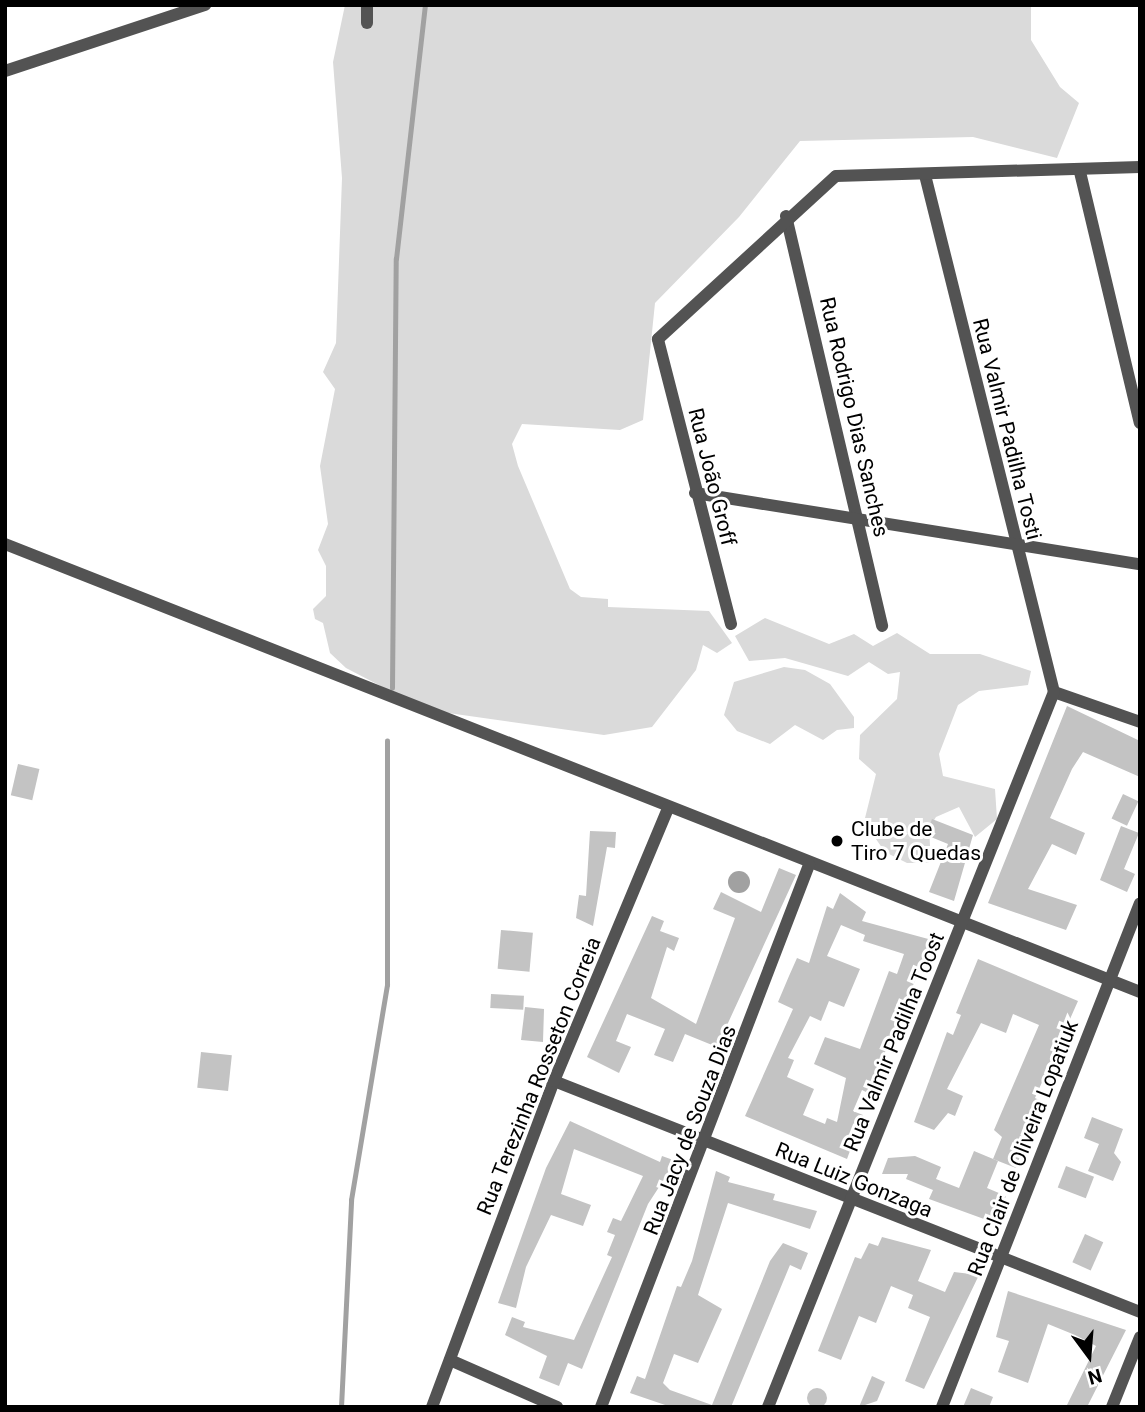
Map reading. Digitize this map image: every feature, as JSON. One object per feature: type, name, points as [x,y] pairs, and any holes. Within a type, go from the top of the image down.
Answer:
[{"type":"street","points":[[5,71],[205,5]]},
{"type":"street","points":[[367,5],[367,23]]},
{"type":"street","points":[[786,216],[836,176],[1080,172],[1140,167]]},
{"type":"street","points":[[1080,172],[1140,423]]},
{"type":"street","name":"Rua Valmir Padilha Tosti","points":[[925,175],[1014,544],[1054,692]]},
{"type":"street","name":"Rua João Groff","points":[[731,624],[695,494],[658,339],[786,216]]},
{"type":"street","name":"Rua Rodrigo Dias Sanches","points":[[786,216],[882,626]]},
{"type":"street","points":[[695,494],[1140,564]]},
{"type":"street","points":[[5,544],[809,865],[964,922],[1140,992]]},
{"type":"street","points":[[1054,692],[1140,722]]},
{"type":"street","name":"Rua Valmir Padilha Toost","points":[[768,1407],[1054,692]]},
{"type":"street","name":"Rua Terezinha Rosseton Correia","points":[[432,1407],[554,1081],[668,808]]},
{"type":"street","name":"Rua Jacy de Souza Dias","points":[[601,1407],[707,1142],[809,865]]},
{"type":"street","name":"Rua Clair de Oliveira Lopatiuk","points":[[942,1407],[1140,903]]},
{"type":"street","name":"Rua Luiz Gonzaga","points":[[554,1081],[1140,1312]]},
{"type":"street","points":[[1112,1407],[1140,1337]]},
{"type":"street","points":[[450,1360],[558,1407]]},
{"type":"shaded area","points":[[345,5],[1031,5],[1031,40],[1060,87],[1079,103],[1057,158],[973,137],[800,141],[739,217],[655,303],[643,420],[620,430],[522,424],[512,444],[518,466],[570,589],[581,597],[608,599],[608,607],[709,611],[732,643],[717,653],[703,645],[696,670],[652,727],[604,735],[427,710],[346,668],[330,653],[323,623],[315,619],[313,609],[326,596],[326,566],[318,550],[328,524],[320,466],[335,389],[323,372],[336,343],[342,178],[333,62]]},
{"type":"shaded area","points":[[765,618],[829,644],[854,634],[873,646],[897,633],[930,654],[980,654],[1031,671],[1028,685],[979,691],[958,705],[939,754],[943,776],[995,789],[997,819],[975,837],[959,807],[936,817],[929,828],[931,863],[907,863],[885,852],[864,822],[876,774],[859,759],[860,735],[897,699],[900,672],[888,674],[869,662],[848,676],[785,658],[749,661],[735,636]]},
{"type":"shaded area","points":[[784,667],[805,670],[830,684],[854,717],[854,728],[837,730],[823,740],[795,725],[770,744],[737,731],[724,715],[734,682]]},
{"type":"shaded area","points":[[739,871],[747,874],[750,882],[747,890],[739,893],[731,890],[728,882],[731,874]]},
{"type":"building","points":[[1067,706],[1140,741],[1140,777],[1083,752],[1072,769],[1050,818],[1085,833],[1076,855],[1052,844],[1028,889],[1077,905],[1066,930],[988,903]]},
{"type":"building","points":[[18,764],[39,769],[32,800],[11,795]]},
{"type":"building","points":[[1123,794],[1138,801],[1127,826],[1112,818]]},
{"type":"building","points":[[932,819],[973,835],[954,901],[929,892],[948,844],[926,835]]},
{"type":"building","points":[[1121,826],[1139,833],[1124,869],[1135,874],[1127,892],[1100,880]]},
{"type":"building","points":[[590,831],[616,832],[615,848],[607,847],[593,926],[576,918],[579,895],[586,896]]},
{"type":"building","points":[[779,868],[796,875],[717,1047],[685,1034],[673,1062],[654,1055],[665,1029],[627,1014],[616,1041],[631,1047],[619,1073],[587,1057],[652,916],[664,921],[660,931],[679,938],[674,951],[667,947],[651,998],[696,1024],[735,918],[713,909],[721,892],[761,912]]},
{"type":"building","points":[[840,893],[866,912],[862,921],[932,940],[868,1093],[862,1090],[853,1111],[863,1115],[847,1159],[745,1116],[793,1009],[778,1002],[789,976],[797,958],[809,963],[827,906],[833,909]],"holes":[[[841,925],[865,935],[863,941],[904,954],[897,974],[889,971],[860,1049],[825,1037],[814,1064],[846,1078],[837,1122],[827,1118],[825,1124],[803,1115],[814,1089],[787,1077],[794,1060],[788,1058],[810,1016],[821,1021],[829,1001],[844,1007],[860,969],[827,956]]]},
{"type":"building","points":[[501,930],[533,933],[529,972],[498,969]]},
{"type":"building","points":[[978,959],[1078,1001],[1035,1098],[1039,1100],[1016,1168],[993,1159],[1002,1137],[994,1130],[1039,1025],[1013,1014],[1006,1033],[981,1023],[947,1089],[963,1096],[955,1116],[948,1113],[934,1130],[914,1122],[947,1032],[953,1035],[961,1015],[956,1013]]},
{"type":"building","points":[[491,994],[524,996],[523,1010],[490,1008]]},
{"type":"building","points":[[525,1007],[544,1009],[543,1042],[521,1040]]},
{"type":"building","points":[[201,1052],[232,1055],[228,1091],[197,1088]]},
{"type":"building","points":[[1092,1117],[1123,1129],[1114,1153],[1121,1162],[1113,1181],[1088,1171],[1099,1144],[1084,1138]]},
{"type":"building","points":[[570,1121],[660,1162],[662,1156],[676,1161],[648,1204],[582,1369],[568,1363],[559,1386],[539,1378],[547,1356],[505,1335],[512,1317],[525,1322],[523,1327],[574,1340],[612,1257],[607,1255],[615,1235],[607,1232],[613,1218],[621,1221],[643,1176],[574,1149],[561,1194],[591,1205],[583,1226],[551,1215],[526,1267],[516,1308],[498,1303],[546,1168]]},
{"type":"building","points":[[974,1151],[998,1161],[987,1188],[1006,1196],[995,1223],[929,1199],[933,1190],[906,1179],[908,1174],[882,1174],[888,1158],[915,1156],[941,1167],[936,1179],[959,1188]]},
{"type":"building","points":[[1066,1166],[1094,1177],[1086,1198],[1058,1187]]},
{"type":"building","points":[[716,1171],[730,1177],[728,1182],[775,1194],[773,1200],[817,1211],[810,1229],[728,1203],[698,1295],[722,1309],[698,1363],[674,1354],[663,1383],[670,1390],[712,1405],[770,1261],[783,1243],[808,1253],[801,1270],[790,1265],[731,1407],[671,1407],[630,1393],[637,1376],[645,1379],[677,1286],[681,1287],[692,1261]]},
{"type":"building","points":[[1085,1234],[1103,1242],[1091,1270],[1072,1262]]},
{"type":"building","points":[[882,1237],[931,1250],[918,1281],[945,1292],[954,1272],[979,1275],[924,1389],[905,1381],[930,1317],[908,1308],[913,1295],[891,1286],[876,1323],[859,1316],[841,1360],[818,1351],[855,1257],[861,1259],[869,1243],[878,1246]]},
{"type":"building","points":[[1008,1291],[1126,1330],[1087,1407],[1066,1407],[1096,1346],[1048,1324],[1028,1383],[998,1372],[1009,1341],[996,1337]]},
{"type":"building","points":[[872,1376],[885,1382],[877,1401],[859,1407]]},
{"type":"building","points":[[817,1388],[824,1391],[827,1398],[824,1405],[817,1408],[810,1405],[807,1398],[810,1391]]},
{"type":"building","points":[[971,1388],[993,1397],[989,1407],[963,1407]]},
{"type":"waterway","points":[[392,688],[396,259],[425,5]]},
{"type":"waterway","points":[[341,1407],[351,1200],[387,985],[387,741]]},
{"type":"place","name":"Clube de Tiro 7 Quedas","points":[[837,841]]}]
